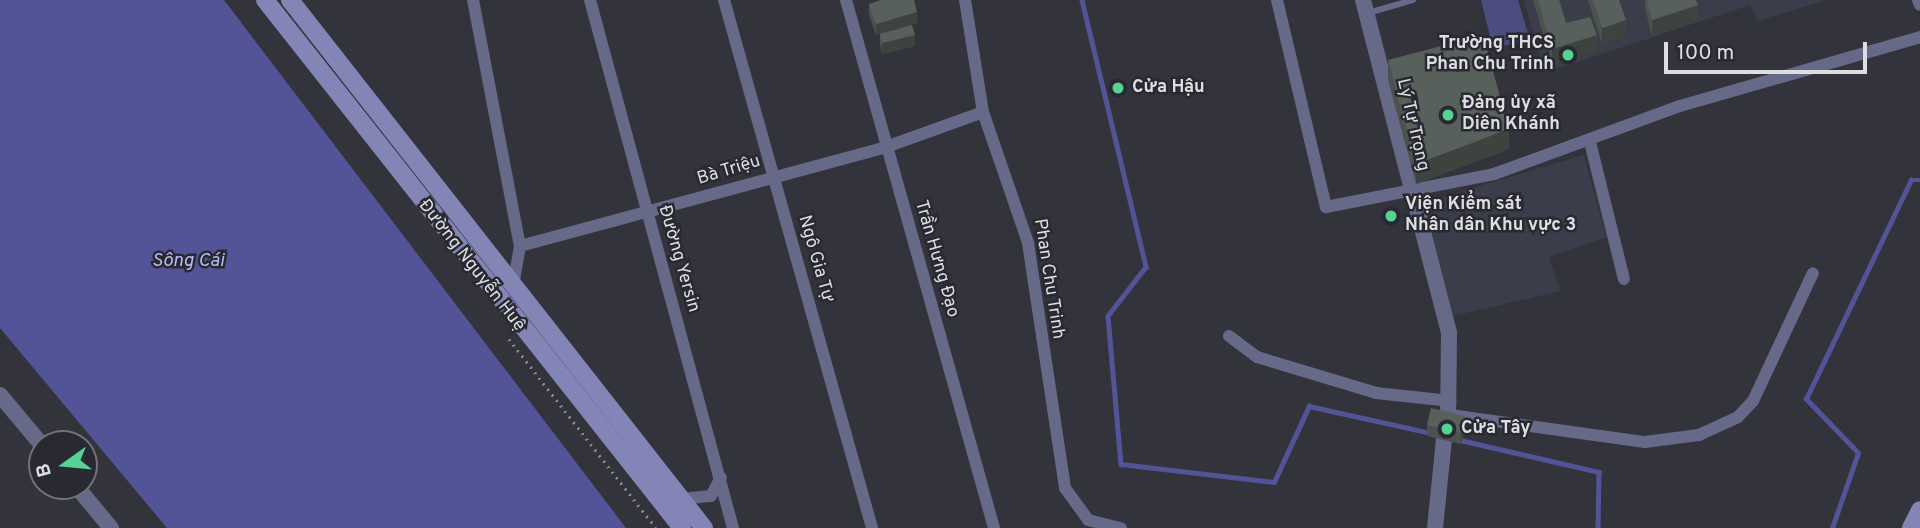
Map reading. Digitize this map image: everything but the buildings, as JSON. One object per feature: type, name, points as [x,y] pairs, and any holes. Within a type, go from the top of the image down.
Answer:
[{"type":"main road","name":"Đường Nguyễn Huệ","points":[[265,0],[499,302],[682,528]]},
{"type":"main road","name":"Đường Nguyễn Huệ","points":[[290,0],[704,528]]},
{"type":"main road","points":[[499,302],[513,284]]},
{"type":"main road","points":[[1910,528],[1920,510]]},
{"type":"street","points":[[472,0],[520,246],[513,284]]},
{"type":"street","name":"Đường Yersin","points":[[590,0],[733,528]]},
{"type":"street","name":"Ngô Gia Tự","points":[[724,0],[872,528]]},
{"type":"street","name":"Trần Hưng Đạo","points":[[846,0],[994,528]]},
{"type":"street","name":"Phan Chu Trinh","points":[[965,0],[983,112],[1028,243],[1065,488],[1088,520],[1121,528]]},
{"type":"street","points":[[1277,0],[1326,207],[1494,174],[1590,142],[1680,106],[1920,37]]},
{"type":"street","points":[[1918,0],[1920,5]]},
{"type":"street","name":"Lý Tự Trọng","points":[[1364,7],[1408,192],[1449,333],[1450,413]]},
{"type":"street","name":"Bà Triệu","points":[[520,246],[647,214],[774,176],[886,147],[983,112]]},
{"type":"street","points":[[1590,142],[1623,279]]},
{"type":"street","points":[[1229,336],[1257,356],[1450,413],[1645,442],[1699,435],[1738,416],[1753,401],[1813,273]]},
{"type":"street","points":[[0,395],[29,430]]},
{"type":"street","points":[[1436,528],[1444,440]]},
{"type":"street","points":[[681,499],[711,496],[721,477]]},
{"type":"street","points":[[88,500],[111,528]]},
{"type":"lane","points":[[1364,7],[1413,0]]},
{"type":"path","points":[[509,339],[656,528]]},
{"type":"shaded area","points":[[1481,0],[1518,0],[1530,40],[1493,48]]},
{"type":"shaded area","name":"Trường THCS Phan Chu Trinh","points":[[1524,0],[1826,0],[1758,21],[1750,5],[1544,73]]},
{"type":"shaded area","points":[[1584,155],[1606,237],[1549,257],[1560,291],[1453,316],[1422,203]]},
{"type":"water","name":"Sông Cái","points":[[0,0],[224,0],[626,528],[167,528],[98,445],[98,430],[85,430],[0,328]]},
{"type":"waterway","points":[[1082,0],[1146,267],[1108,316],[1121,464],[1274,482],[1309,406],[1431,433]]},
{"type":"waterway","points":[[1832,528],[1858,453],[1806,399],[1911,180],[1920,180]]},
{"type":"waterway","points":[[1456,439],[1599,472],[1598,528]]},
{"type":"place","name":"Trường THCS Phan Chu Trinh","points":[[1568,55]]},
{"type":"place","name":"Cửa Hậu","points":[[1118,88]]},
{"type":"place","name":"Đảng ủy xã Diên Khánh","points":[[1448,115]]},
{"type":"place","name":"Viện Kiểm sát Nhân dân Khu vực 3","points":[[1391,216]]},
{"type":"place","name":"Cửa Tây","points":[[1447,429]]}]
